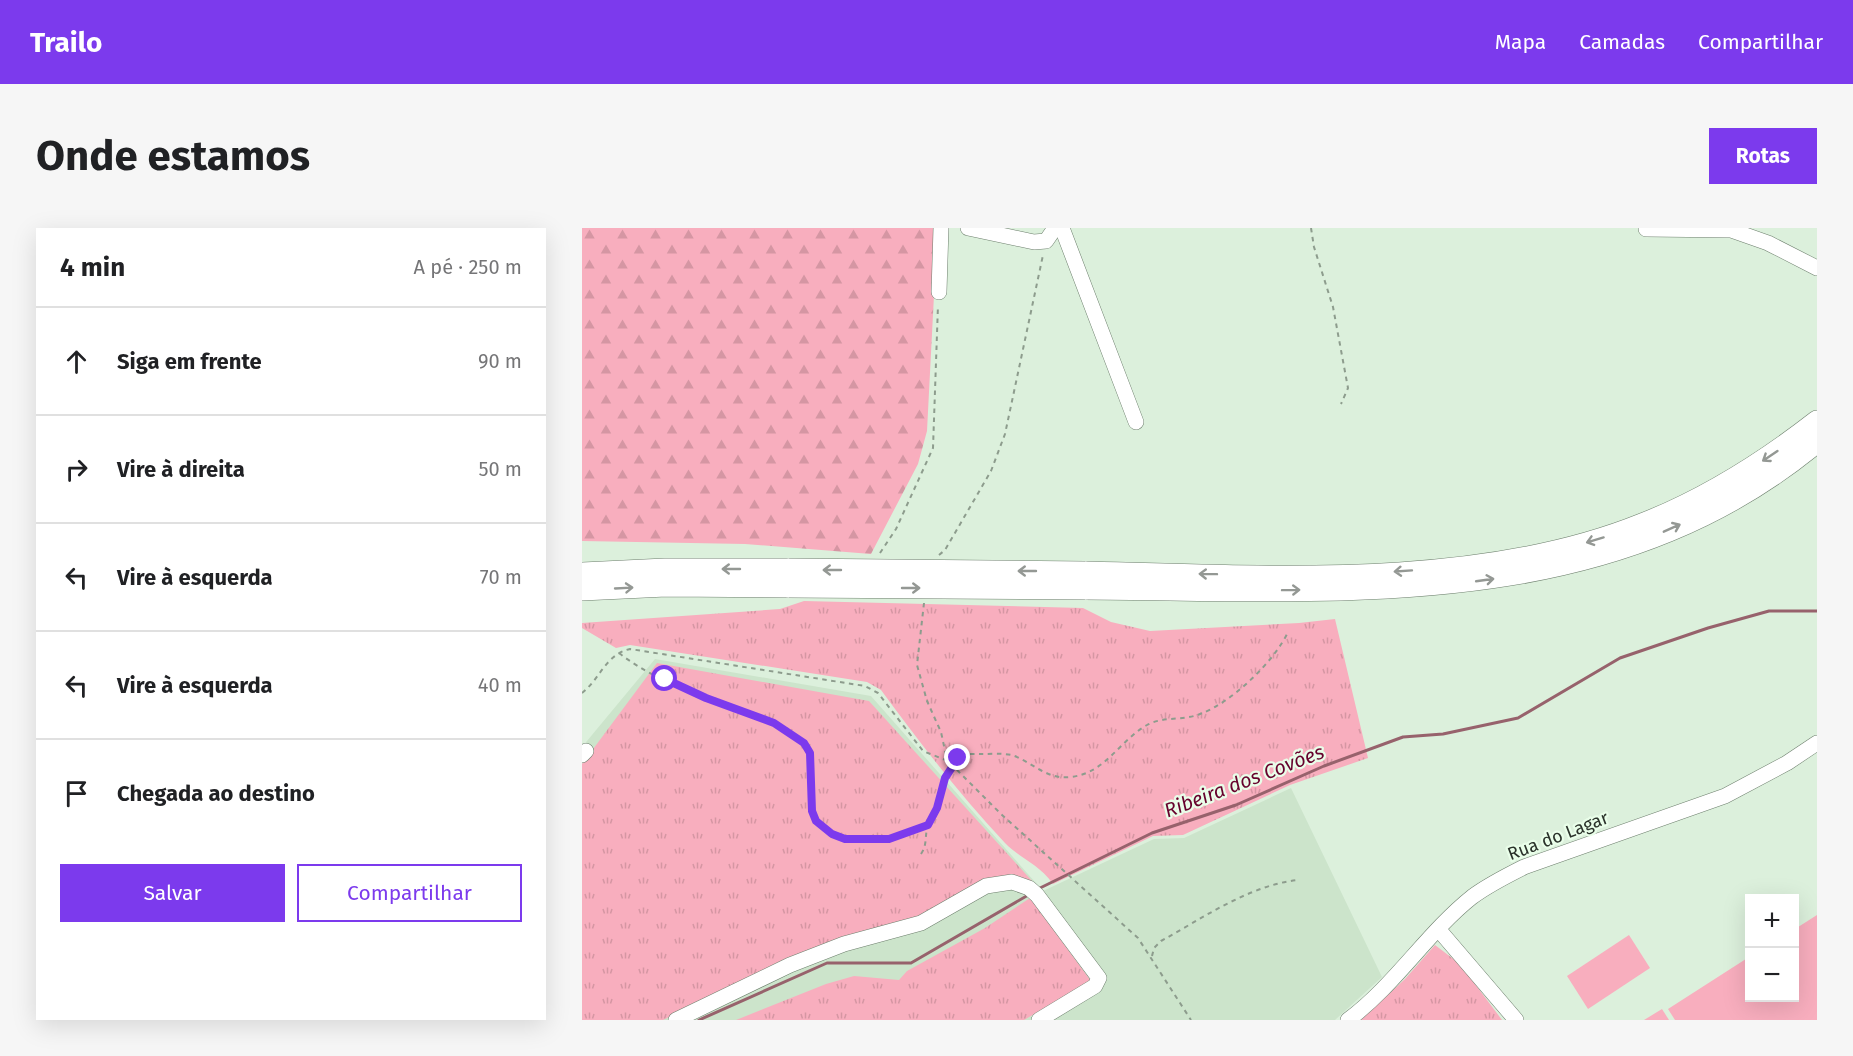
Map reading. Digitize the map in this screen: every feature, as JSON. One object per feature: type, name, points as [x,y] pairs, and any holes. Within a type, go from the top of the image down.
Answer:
[{"type":"highway","points":[[1085,580],[1382,573],[1524,559],[1641,525],[1687,504],[1736,478],[1817,421]]},
{"type":"highway","points":[[582,573],[789,578],[1085,580],[1387,589],[1454,585],[1529,574],[1594,557],[1649,538],[1696,518],[1745,492],[1798,458],[1817,442]]},
{"type":"highway","points":[[582,590],[789,578]]},
{"type":"street","points":[[939,292],[941,228]]},
{"type":"street","points":[[968,228],[1034,242],[1046,241],[1055,228]]},
{"type":"street","points":[[1062,228],[1136,422]]},
{"type":"street","points":[[1646,229],[1731,230],[1768,243],[1817,267]]},
{"type":"street","name":"Rua do Lagar","points":[[1348,1020],[1394,980],[1471,898],[1524,867],[1725,796],[1787,763],[1817,743]]},
{"type":"street","points":[[676,1020],[790,965],[844,944],[921,923],[986,886],[1012,882],[1033,891],[1099,978],[1095,986],[1039,1020]]},
{"type":"street","points":[[1439,930],[1516,1020]]},
{"type":"path","points":[[1311,228],[1314,247],[1333,307],[1348,388],[1341,404]]},
{"type":"path","points":[[931,560],[945,550],[991,471],[1005,434],[1046,241]]},
{"type":"path","points":[[878,556],[896,529],[933,448],[939,292]]},
{"type":"path","points":[[926,594],[916,665],[927,701],[941,732],[948,761]]},
{"type":"path","points":[[921,854],[926,846],[928,825],[937,808],[945,778],[958,758],[969,754],[1010,755],[1051,776],[1069,778],[1088,773],[1107,762],[1144,726],[1157,719],[1180,719],[1200,714],[1220,704],[1262,670],[1280,650],[1288,632]]},
{"type":"path","points":[[582,693],[595,683],[612,655],[618,651],[630,649],[865,686],[878,693],[923,751],[948,761],[1138,938],[1152,956],[1191,1020]]},
{"type":"path","points":[[618,651],[636,664],[706,698],[774,723],[804,743],[810,753],[812,811],[816,821],[832,834],[845,839],[889,839],[928,825]]},
{"type":"path","points":[[1152,956],[1154,948],[1161,941],[1222,908],[1275,883],[1297,880]]},
{"type":"shaded area","points":[[655,659],[871,696],[1043,891],[1154,839],[1184,838],[1291,788],[1382,977],[1335,1020],[582,1020],[582,747]]},
{"type":"green space","points":[[582,228],[934,228],[934,295],[927,431],[918,464],[871,554],[745,544],[582,541]]},
{"type":"green space","points":[[804,601],[1083,608],[1111,622],[1150,631],[1335,619],[1368,758],[1290,785],[1183,835],[1153,836],[1053,884],[1042,871],[1005,843],[910,730],[881,690],[867,682],[630,645],[616,648],[582,628],[582,623],[780,609]]},
{"type":"green space","points":[[657,663],[869,701],[1042,892],[1013,878],[920,920],[787,958],[663,1020],[582,1020],[582,764]]},
{"type":"green space","points":[[1030,898],[1091,981],[1024,1020],[736,1020],[826,984],[854,976],[899,980],[907,971],[985,928]]},
{"type":"green space","points":[[1817,915],[1817,1020],[1675,1020],[1668,1009],[1745,960],[1745,1002],[1799,1002],[1799,926]]},
{"type":"green space","points":[[1629,935],[1650,968],[1588,1009],[1567,976]]},
{"type":"green space","points":[[1435,945],[1460,964],[1502,1020],[1361,1020],[1405,979]]},
{"type":"green space","points":[[1662,1009],[1669,1020],[1644,1020]]},
{"type":"waterway","name":"Ribeira dos Covões","points":[[1038,889],[1152,833],[1236,805],[1324,766],[1403,737],[1443,734],[1518,718],[1620,658],[1708,628],[1769,611],[1817,611]]},
{"type":"waterway","name":"Ribeira dos Covões","points":[[699,1020],[827,963],[911,963],[1030,894]]},
{"type":"route","points":[[665,679],[706,698],[774,723],[804,743],[810,753],[812,811],[816,821],[822,828],[845,839],[866,841],[889,839],[903,836],[919,826],[928,825],[937,808],[945,778],[958,758]]}]
